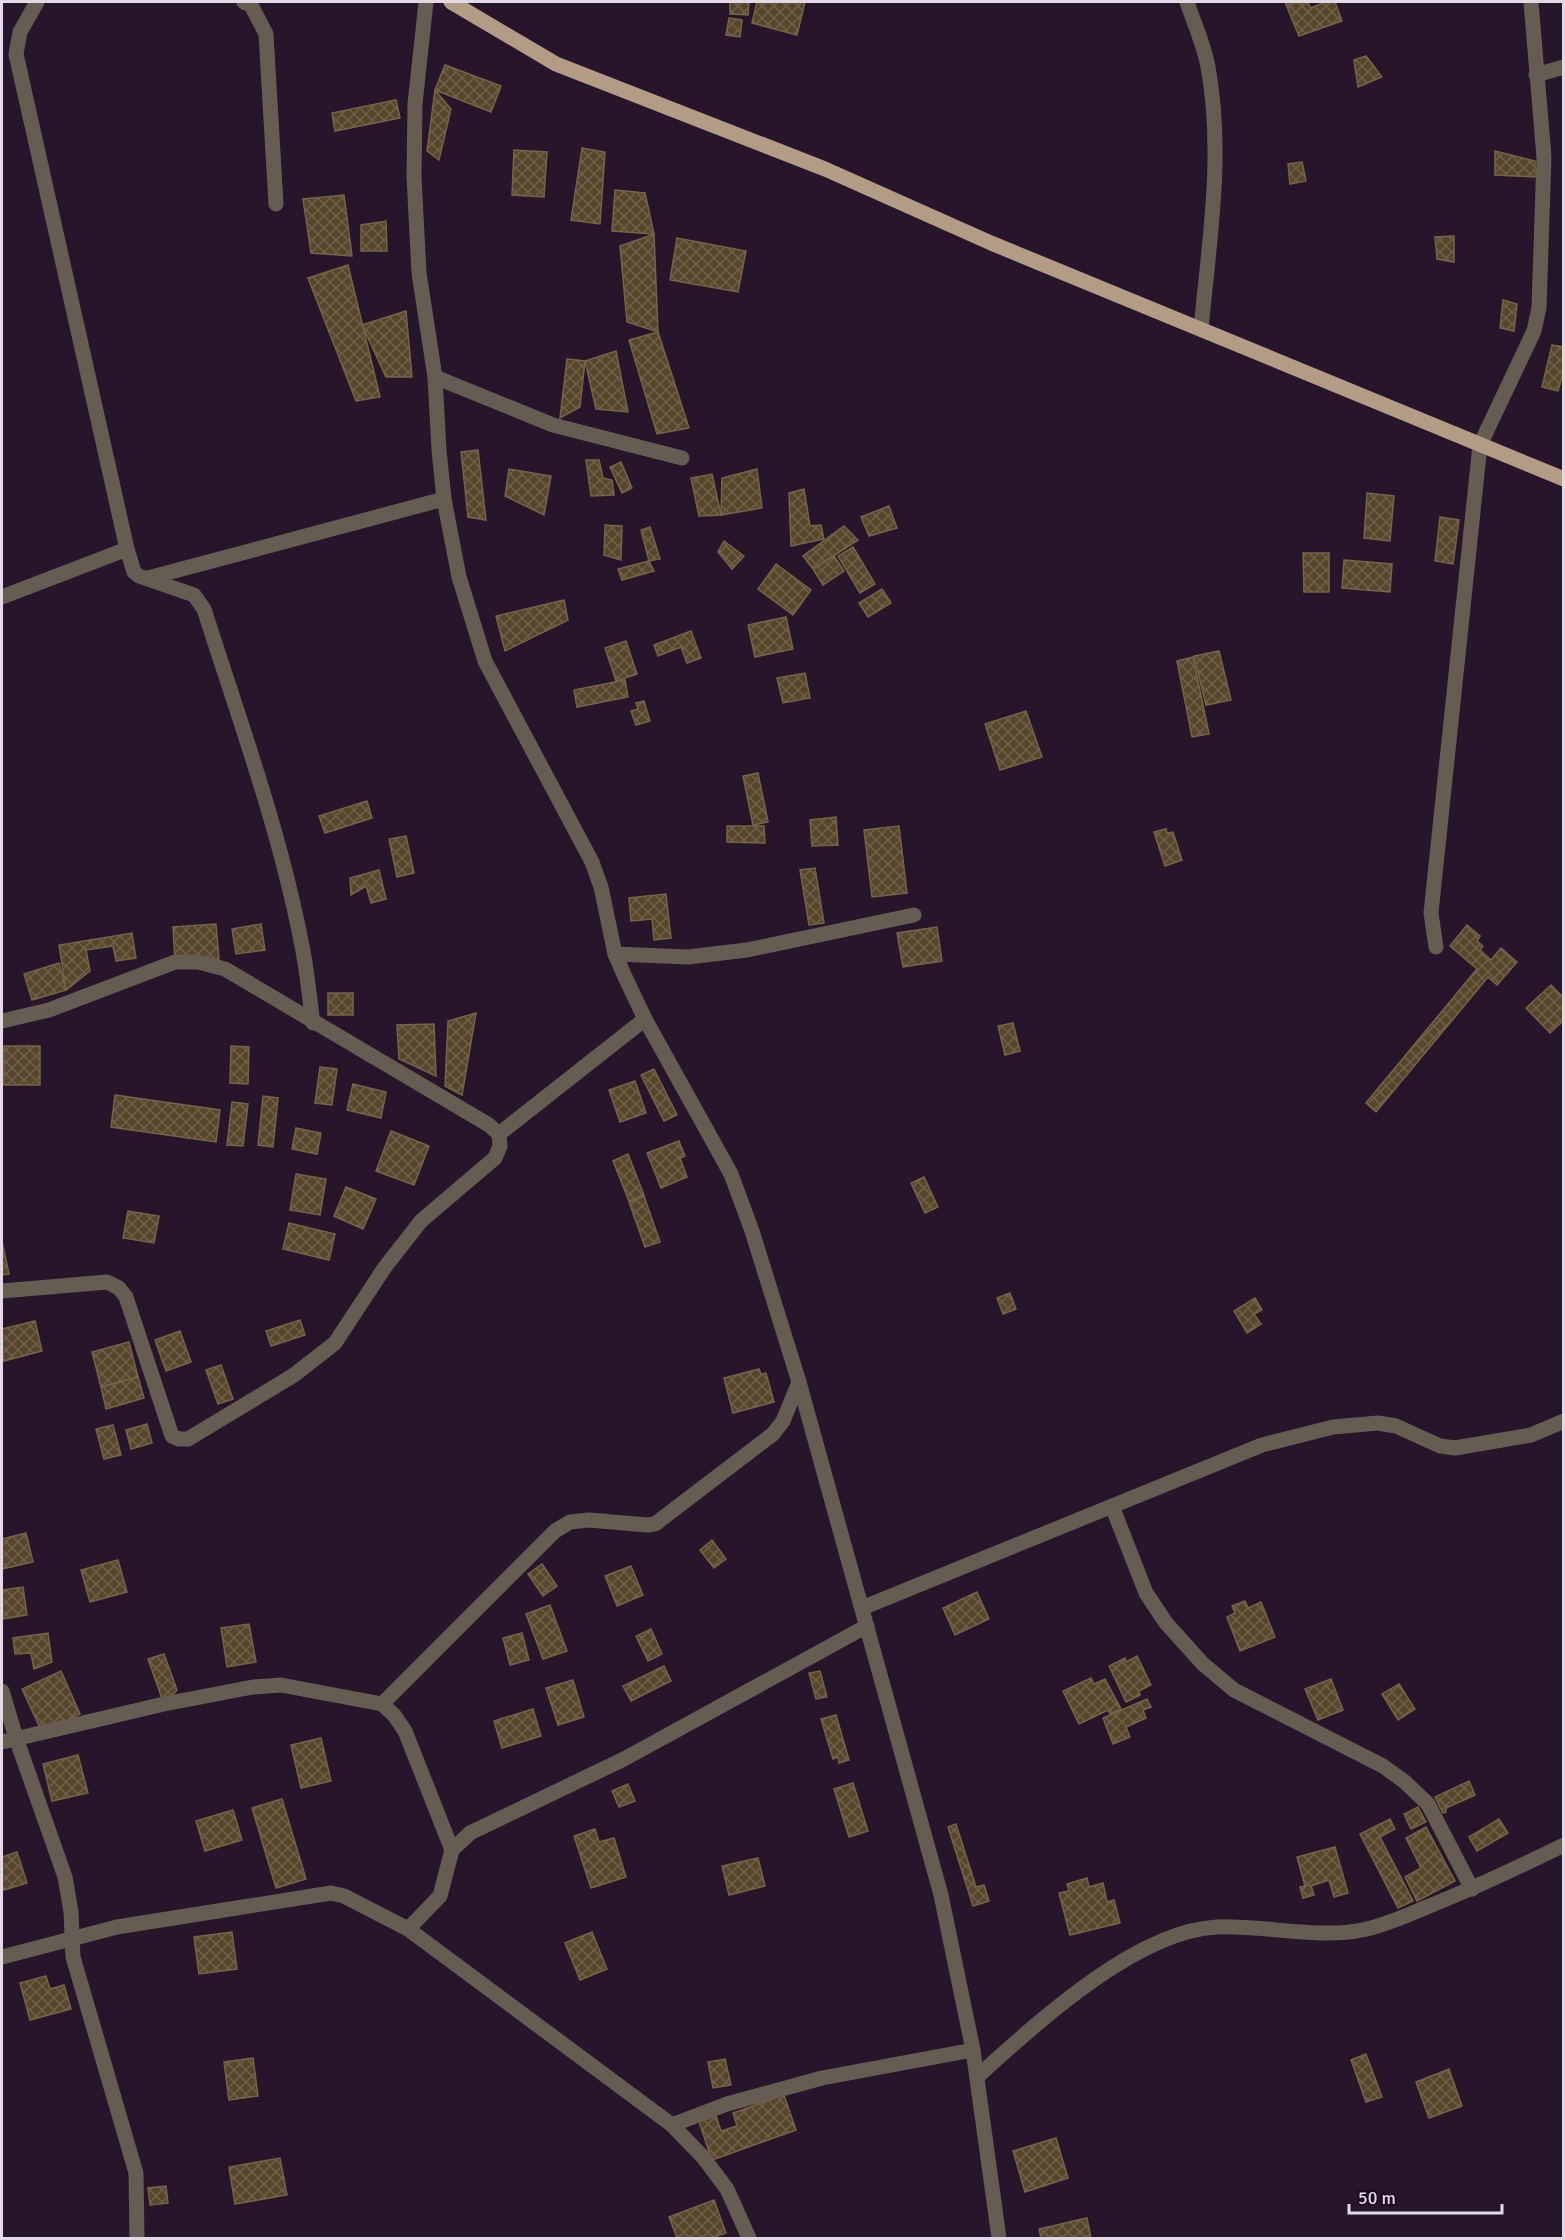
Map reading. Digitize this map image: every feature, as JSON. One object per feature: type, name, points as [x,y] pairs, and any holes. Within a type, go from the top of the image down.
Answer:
[{"type":"main road","points":[[451,2],[556,64],[825,169],[991,243],[1563,479]]},
{"type":"street","points":[[37,2],[20,32],[16,54],[127,549],[134,572],[139,576],[194,595],[204,609],[265,800],[286,874],[302,943],[313,1023]]},
{"type":"street","points":[[244,2],[251,5],[266,34],[276,204]]},
{"type":"street","points":[[426,2],[415,104],[414,176],[419,273],[435,377],[444,499],[459,577],[485,662],[592,862],[602,887],[615,954],[645,1019],[730,1174],[752,1231],[799,1382],[941,1895],[973,2050],[999,2238]]},
{"type":"street","points":[[1187,2],[1208,66],[1213,105],[1216,176],[1201,329]]},
{"type":"street","points":[[1436,947],[1431,914],[1480,445],[1534,331],[1539,308],[1544,157],[1531,2]]},
{"type":"street","points":[[1536,75],[1563,67]]},
{"type":"street","points":[[435,377],[553,425],[682,458]]},
{"type":"street","points":[[148,578],[444,499]]},
{"type":"street","points":[[2,597],[127,549]]},
{"type":"street","points":[[615,954],[688,957],[747,950],[914,915]]},
{"type":"street","points":[[2,1021],[49,1010],[175,962],[198,963],[225,969],[489,1125],[499,1134],[500,1146],[495,1158],[422,1221],[385,1267],[335,1343],[294,1375],[188,1439],[172,1436],[126,1297],[119,1288],[107,1281],[2,1291]]},
{"type":"street","points":[[499,1134],[645,1019]]},
{"type":"street","points":[[382,1704],[555,1531],[570,1522],[589,1520],[655,1524],[772,1434],[783,1421],[799,1382]]},
{"type":"street","points":[[862,1608],[1262,1445],[1333,1427],[1378,1423],[1396,1426],[1440,1446],[1455,1448],[1531,1435],[1563,1421]]},
{"type":"street","points":[[1112,1506],[1146,1593],[1166,1623],[1203,1664],[1234,1690],[1383,1766],[1406,1782],[1428,1804],[1472,1889]]},
{"type":"street","points":[[408,1929],[440,1896],[452,1850],[470,1833],[624,1759],[867,1626]]},
{"type":"street","points":[[9,1740],[164,1704],[253,1687],[281,1685],[382,1704],[394,1715],[405,1731],[452,1850]]},
{"type":"street","points":[[2,1691],[9,1740],[65,1877],[73,1938],[73,1957],[134,2164],[137,2238]]},
{"type":"street","points":[[977,2077],[1045,2016],[1097,1978],[1147,1947],[1174,1937],[1215,1927],[1339,1933],[1378,1927],[1472,1889],[1563,1845]]},
{"type":"street","points":[[2,1957],[117,1927],[331,1893],[344,1896],[408,1929],[672,2125],[703,2157],[728,2189],[749,2238]]},
{"type":"street","points":[[672,2125],[727,2104],[822,2078],[973,2050]]},
{"type":"building","points":[[730,2],[749,2],[748,15],[730,14]]},
{"type":"building","points":[[757,2],[805,2],[797,35],[752,23]]},
{"type":"building","points":[[1285,2],[1307,2],[1311,8],[1325,2],[1335,2],[1342,21],[1299,36]]},
{"type":"building","points":[[729,18],[742,20],[740,37],[726,35]]},
{"type":"building","points":[[1366,56],[1382,77],[1358,87],[1354,60]]},
{"type":"building","points":[[445,65],[501,86],[491,112],[435,90]]},
{"type":"building","points":[[435,90],[451,109],[439,160],[427,151]]},
{"type":"building","points":[[396,100],[400,118],[335,131],[332,113]]},
{"type":"building","points":[[582,148],[605,152],[600,224],[571,220]]},
{"type":"building","points":[[514,150],[547,152],[544,197],[512,195]]},
{"type":"building","points":[[1495,151],[1535,161],[1535,177],[1495,175]]},
{"type":"building","points":[[1302,162],[1306,181],[1290,184],[1288,164]]},
{"type":"building","points":[[615,190],[645,193],[654,234],[612,231]]},
{"type":"building","points":[[344,195],[352,256],[311,253],[303,199]]},
{"type":"building","points":[[386,221],[387,251],[361,251],[361,225]]},
{"type":"building","points":[[654,234],[658,332],[627,322],[620,246]]},
{"type":"building","points":[[1454,236],[1454,262],[1437,259],[1435,237]]},
{"type":"building","points":[[677,238],[746,251],[738,292],[670,280]]},
{"type":"building","points":[[348,265],[380,397],[356,401],[308,278]]},
{"type":"building","points":[[1503,300],[1517,304],[1514,331],[1500,328]]},
{"type":"building","points":[[406,311],[412,377],[386,377],[362,325]]},
{"type":"building","points":[[658,332],[689,428],[657,434],[629,340]]},
{"type":"building","points":[[1552,345],[1564,347],[1564,370],[1558,391],[1542,387]]},
{"type":"building","points":[[616,351],[628,412],[596,409],[585,361]]},
{"type":"building","points":[[567,359],[585,361],[580,407],[560,418]]},
{"type":"building","points":[[478,450],[486,520],[468,517],[461,452]]},
{"type":"building","points":[[586,460],[599,460],[603,478],[612,480],[614,495],[591,496]]},
{"type":"building","points":[[621,462],[632,488],[622,493],[610,467]]},
{"type":"building","points":[[509,469],[551,476],[544,515],[505,496]]},
{"type":"building","points":[[757,469],[762,508],[721,515],[722,478]]},
{"type":"building","points":[[712,474],[721,515],[699,516],[691,478]]},
{"type":"building","points":[[804,489],[810,526],[821,525],[824,539],[791,546],[789,493]]},
{"type":"building","points":[[1367,493],[1394,496],[1390,541],[1364,538]]},
{"type":"building","points":[[889,506],[897,528],[869,536],[861,517]]},
{"type":"building","points":[[1440,517],[1459,520],[1453,564],[1435,561]]},
{"type":"building","points":[[605,525],[622,526],[621,560],[604,555]]},
{"type":"building","points":[[844,526],[858,540],[813,569],[803,556]]},
{"type":"building","points":[[650,527],[660,559],[649,561],[641,530]]},
{"type":"building","points":[[724,541],[744,556],[732,569],[718,552]]},
{"type":"building","points":[[853,547],[875,584],[860,593],[838,556]]},
{"type":"building","points":[[1303,553],[1329,553],[1329,592],[1304,592]]},
{"type":"building","points":[[834,556],[844,571],[823,585],[813,569]]},
{"type":"building","points":[[1344,560],[1392,564],[1390,592],[1342,588]]},
{"type":"building","points":[[649,561],[654,571],[622,580],[618,569]]},
{"type":"building","points":[[776,564],[811,590],[793,615],[758,589]]},
{"type":"building","points":[[882,589],[891,603],[868,617],[859,603]]},
{"type":"building","points":[[564,600],[568,620],[505,651],[496,616]]},
{"type":"building","points":[[786,617],[793,649],[755,657],[748,625]]},
{"type":"building","points":[[691,631],[701,658],[687,663],[681,647],[658,656],[654,645]]},
{"type":"building","points":[[626,641],[637,674],[616,681],[605,648]]},
{"type":"building","points":[[1219,651],[1231,700],[1206,705],[1194,656]]},
{"type":"building","points":[[1193,657],[1209,734],[1192,737],[1177,661]]},
{"type":"building","points":[[805,673],[810,698],[783,703],[777,678]]},
{"type":"building","points":[[625,680],[628,697],[577,707],[574,690]]},
{"type":"building","points":[[644,701],[650,721],[636,725],[631,711],[638,709],[636,703]]},
{"type":"building","points":[[1026,711],[1042,757],[1000,770],[985,724]]},
{"type":"building","points":[[758,773],[768,822],[753,825],[743,776]]},
{"type":"building","points":[[367,801],[372,818],[325,833],[319,816]]},
{"type":"building","points":[[836,817],[838,845],[812,846],[810,820]]},
{"type":"building","points":[[727,826],[764,826],[765,843],[727,842]]},
{"type":"building","points":[[899,826],[907,893],[872,897],[864,830]]},
{"type":"building","points":[[1166,829],[1167,833],[1173,832],[1182,860],[1165,866],[1154,832]]},
{"type":"building","points":[[406,836],[414,873],[397,877],[389,839]]},
{"type":"building","points":[[815,868],[824,923],[809,925],[800,870]]},
{"type":"building","points":[[379,870],[386,899],[371,903],[366,886],[351,895],[350,878]]},
{"type":"building","points":[[666,894],[671,938],[654,940],[652,919],[631,921],[629,898]]},
{"type":"building","points":[[216,924],[219,959],[175,962],[173,927]]},
{"type":"building","points":[[261,924],[265,950],[236,954],[232,929]]},
{"type":"building","points":[[1467,925],[1480,936],[1477,941],[1483,946],[1480,950],[1491,960],[1501,948],[1517,962],[1497,985],[1488,977],[1376,1112],[1366,1103],[1477,969],[1450,946]]},
{"type":"building","points":[[937,927],[942,961],[903,967],[897,933]]},
{"type":"building","points":[[132,933],[136,958],[116,961],[113,946],[86,950],[90,971],[66,990],[59,945]]},
{"type":"building","points":[[59,963],[66,990],[32,1000],[24,974]]},
{"type":"building","points":[[1551,985],[1564,998],[1564,1020],[1550,1033],[1526,1008]]},
{"type":"building","points":[[328,993],[353,993],[353,1015],[328,1015]]},
{"type":"building","points":[[476,1013],[462,1095],[445,1086],[448,1021]]},
{"type":"building","points":[[1013,1023],[1020,1051],[1005,1055],[998,1026]]},
{"type":"building","points":[[434,1024],[436,1076],[399,1059],[397,1025]]},
{"type":"building","points":[[4,1046],[40,1046],[40,1085],[4,1085]]},
{"type":"building","points":[[231,1046],[249,1047],[248,1084],[230,1083]]},
{"type":"building","points":[[320,1067],[337,1069],[332,1105],[315,1103]]},
{"type":"building","points":[[654,1069],[677,1115],[664,1121],[641,1075]]},
{"type":"building","points":[[635,1081],[646,1113],[620,1122],[609,1090]]},
{"type":"building","points":[[353,1084],[386,1092],[381,1118],[347,1110]]},
{"type":"building","points":[[115,1095],[220,1110],[216,1142],[111,1127]]},
{"type":"building","points":[[263,1096],[278,1098],[273,1147],[258,1145]]},
{"type":"building","points":[[232,1102],[248,1104],[243,1146],[227,1145]]},
{"type":"building","points":[[296,1128],[321,1133],[317,1154],[292,1149]]},
{"type":"building","points":[[391,1131],[429,1146],[414,1185],[376,1171]]},
{"type":"building","points":[[679,1141],[685,1156],[680,1158],[687,1177],[661,1188],[647,1153]]},
{"type":"building","points":[[628,1154],[644,1195],[629,1201],[613,1161]]},
{"type":"building","points":[[296,1174],[326,1179],[320,1215],[290,1210]]},
{"type":"building","points":[[924,1177],[938,1207],[925,1213],[911,1183]]},
{"type":"building","points":[[346,1187],[376,1199],[363,1229],[334,1216]]},
{"type":"building","points":[[644,1196],[660,1242],[645,1247],[629,1202]]},
{"type":"building","points":[[128,1211],[159,1216],[154,1243],[123,1238]]},
{"type":"building","points":[[289,1223],[335,1234],[329,1260],[283,1249]]},
{"type":"building","points":[[2,1242],[9,1274],[2,1275]]},
{"type":"building","points":[[1010,1293],[1016,1309],[1003,1314],[997,1298]]},
{"type":"building","points":[[1255,1298],[1262,1310],[1254,1314],[1261,1324],[1247,1333],[1234,1311]]},
{"type":"building","points":[[300,1320],[305,1335],[271,1346],[266,1331]]},
{"type":"building","points":[[35,1321],[42,1351],[4,1361],[2,1329]]},
{"type":"building","points":[[180,1331],[191,1362],[166,1371],[155,1340]]},
{"type":"building","points":[[129,1342],[138,1377],[101,1387],[92,1352]]},
{"type":"building","points":[[221,1365],[233,1399],[218,1404],[206,1370]]},
{"type":"building","points":[[759,1369],[761,1374],[766,1373],[774,1402],[733,1413],[724,1378]]},
{"type":"building","points":[[138,1377],[144,1398],[106,1409],[101,1387]]},
{"type":"building","points":[[147,1424],[152,1443],[131,1449],[126,1430]]},
{"type":"building","points":[[113,1425],[121,1455],[104,1459],[96,1429]]},
{"type":"building","points":[[26,1533],[33,1562],[2,1569],[2,1539]]},
{"type":"building","points":[[712,1540],[726,1559],[714,1568],[700,1550]]},
{"type":"building","points":[[118,1560],[127,1592],[90,1602],[81,1570]]},
{"type":"building","points":[[542,1564],[557,1586],[543,1596],[528,1574]]},
{"type":"building","points":[[631,1566],[643,1595],[617,1606],[605,1576]]},
{"type":"building","points":[[23,1587],[27,1615],[2,1619],[2,1590]]},
{"type":"building","points":[[977,1592],[989,1619],[955,1635],[943,1608]]},
{"type":"building","points":[[1245,1601],[1248,1608],[1261,1602],[1275,1637],[1240,1651],[1227,1617],[1235,1613],[1232,1606]]},
{"type":"building","points":[[550,1605],[567,1651],[543,1659],[526,1614]]},
{"type":"building","points":[[249,1624],[256,1662],[227,1667],[221,1628]]},
{"type":"building","points":[[651,1629],[662,1654],[648,1661],[636,1636]]},
{"type":"building","points":[[48,1633],[52,1662],[34,1669],[31,1653],[15,1654],[13,1638]]},
{"type":"building","points":[[522,1633],[529,1660],[510,1665],[503,1638]]},
{"type":"building","points":[[164,1654],[177,1690],[164,1704],[148,1659]]},
{"type":"building","points":[[1137,1656],[1151,1685],[1139,1691],[1140,1695],[1126,1702],[1109,1666],[1125,1658],[1126,1662]]},
{"type":"building","points":[[664,1666],[671,1681],[631,1701],[623,1686]]},
{"type":"building","points":[[61,1671],[80,1714],[42,1732],[22,1689]]},
{"type":"building","points":[[820,1671],[827,1697],[816,1699],[809,1673]]},
{"type":"building","points":[[1091,1678],[1094,1684],[1105,1679],[1121,1709],[1110,1714],[1108,1710],[1079,1724],[1063,1691]]},
{"type":"building","points":[[1331,1679],[1343,1710],[1318,1720],[1305,1689]]},
{"type":"building","points":[[573,1680],[584,1717],[558,1725],[546,1688]]},
{"type":"building","points":[[1399,1684],[1415,1709],[1398,1720],[1382,1694]]},
{"type":"building","points":[[1147,1699],[1151,1707],[1143,1710],[1146,1718],[1126,1727],[1130,1737],[1113,1744],[1103,1718]]},
{"type":"building","points":[[533,1709],[541,1736],[502,1748],[494,1721]]},
{"type":"building","points":[[836,1715],[849,1760],[839,1763],[838,1757],[833,1759],[821,1719]]},
{"type":"building","points":[[321,1738],[331,1781],[301,1788],[291,1745]]},
{"type":"building","points":[[78,1755],[88,1793],[52,1801],[43,1764]]},
{"type":"building","points":[[1469,1781],[1475,1795],[1446,1808],[1446,1812],[1443,1813],[1435,1797]]},
{"type":"building","points":[[853,1783],[868,1831],[849,1837],[834,1789]]},
{"type":"building","points":[[628,1784],[635,1801],[619,1807],[612,1791]]},
{"type":"building","points":[[282,1799],[306,1879],[276,1888],[252,1808]]},
{"type":"building","points":[[1418,1807],[1426,1822],[1411,1829],[1404,1814]]},
{"type":"building","points":[[233,1810],[242,1840],[205,1851],[196,1821]]},
{"type":"building","points":[[1390,1819],[1395,1829],[1380,1837],[1413,1901],[1398,1908],[1360,1834]]},
{"type":"building","points":[[1499,1819],[1508,1833],[1477,1851],[1469,1837]]},
{"type":"building","points":[[956,1824],[976,1887],[984,1885],[989,1901],[973,1906],[948,1827]]},
{"type":"building","points":[[1426,1827],[1455,1881],[1417,1901],[1405,1877],[1421,1868],[1406,1838]]},
{"type":"building","points":[[595,1829],[599,1842],[614,1838],[626,1877],[591,1888],[574,1836]]},
{"type":"building","points":[[1335,1847],[1348,1893],[1334,1897],[1329,1880],[1311,1886],[1314,1895],[1303,1898],[1300,1887],[1305,1886],[1297,1857]]},
{"type":"building","points":[[17,1852],[27,1883],[4,1890],[2,1857]]},
{"type":"building","points":[[758,1858],[765,1886],[729,1895],[722,1866]]},
{"type":"building","points":[[1087,1878],[1089,1887],[1103,1883],[1107,1902],[1114,1900],[1120,1923],[1070,1935],[1059,1893],[1069,1891],[1067,1884]]},
{"type":"building","points":[[232,1932],[237,1969],[199,1974],[194,1937]]},
{"type":"building","points":[[592,1932],[607,1969],[580,1980],[565,1943]]},
{"type":"building","points":[[46,1976],[50,1989],[64,1985],[71,2009],[30,2020],[20,1983]]},
{"type":"building","points":[[1366,2054],[1382,2097],[1366,2102],[1351,2060]]},
{"type":"building","points":[[253,2058],[258,2096],[229,2100],[224,2062]]},
{"type":"building","points":[[725,2059],[731,2085],[713,2088],[708,2062]]},
{"type":"building","points":[[1449,2069],[1462,2106],[1429,2118],[1416,2082]]},
{"type":"building","points":[[784,2095],[796,2130],[712,2160],[699,2122],[716,2116],[721,2131],[737,2126],[733,2113]]},
{"type":"building","points":[[1056,2138],[1068,2178],[1025,2192],[1013,2151]]},
{"type":"building","points":[[280,2158],[287,2195],[235,2204],[229,2167]]},
{"type":"building","points":[[166,2186],[168,2203],[150,2205],[148,2188]]},
{"type":"building","points":[[714,2200],[726,2233],[711,2238],[677,2238],[669,2217]]},
{"type":"building","points":[[1087,2218],[1091,2238],[1041,2238],[1039,2229]]}]
